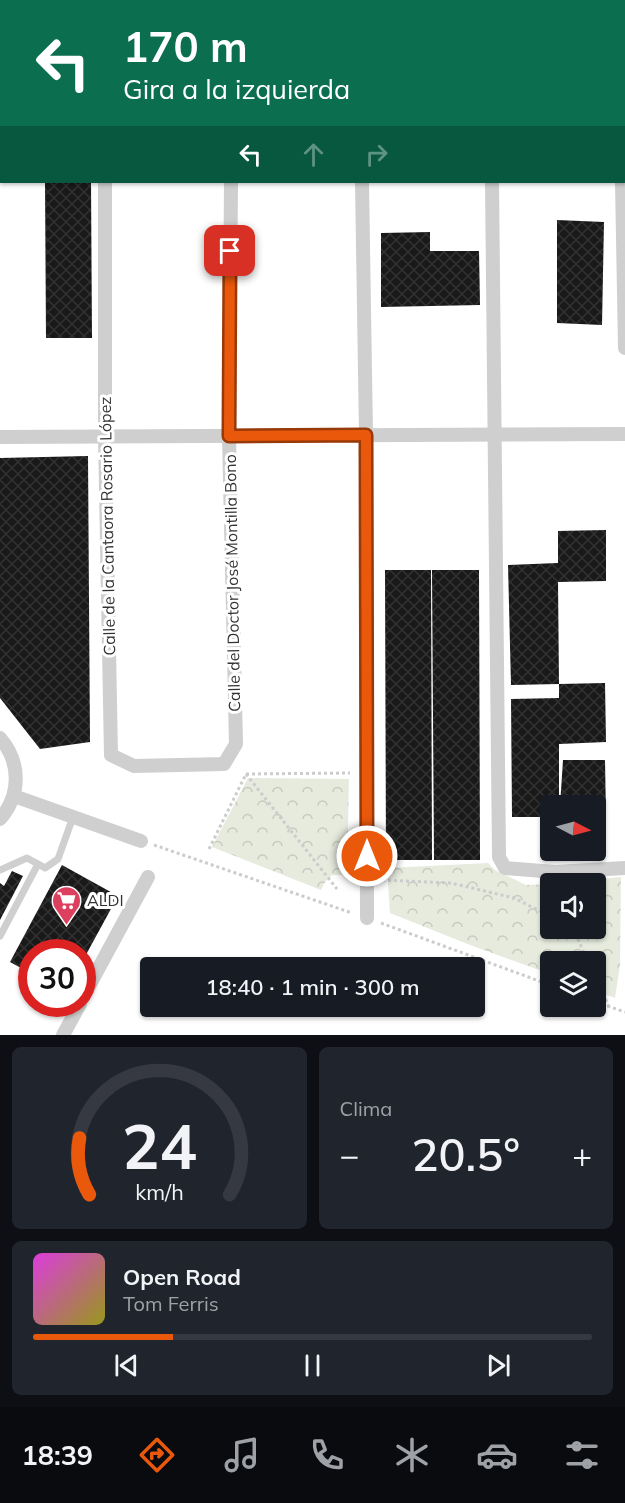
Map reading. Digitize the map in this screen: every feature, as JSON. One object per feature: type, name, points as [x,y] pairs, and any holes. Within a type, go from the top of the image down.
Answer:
[{"type":"street","name":"Calle de la Cantaora Rosario López","points":[[105,183],[105,436],[111,755],[134,766],[224,764]]},
{"type":"street","name":"Calle del Doctor José Montilla Bono","points":[[224,764],[236,744],[229,436],[231,183]]},
{"type":"street","points":[[362,183],[366,435],[367,918]]},
{"type":"street","points":[[492,183],[499,857],[505,868],[555,872],[625,868]]},
{"type":"street","points":[[622,183],[625,348]]},
{"type":"street","points":[[0,437],[625,434]]},
{"type":"street","points":[[0,738],[12,757],[17,783],[14,796],[0,819]]},
{"type":"street","points":[[14,796],[141,841]]},
{"type":"street","points":[[96,973],[148,877]]},
{"type":"street","points":[[63,1035],[73,1017]]},
{"type":"lane","points":[[0,870],[27,858],[45,868],[58,859],[73,817]]},
{"type":"lane","points":[[0,936],[38,864]]},
{"type":"path","points":[[246,774],[350,773]]},
{"type":"path","points":[[209,849],[246,774]]},
{"type":"path","points":[[246,774],[338,890]]},
{"type":"path","points":[[141,841],[367,918],[540,981]]},
{"type":"path","points":[[367,879],[451,883],[514,898],[540,911]]},
{"type":"path","points":[[606,1000],[609,1007]]},
{"type":"path","points":[[606,1006],[625,1012]]},
{"type":"green space","points":[[248,778],[349,779],[347,875],[332,875],[321,890],[212,847]]},
{"type":"green space","points":[[488,863],[495,870],[526,885],[540,884],[540,939],[606,939],[606,878],[621,877],[620,965],[615,998],[606,995],[606,951],[540,951],[540,970],[390,913],[387,868]]},
{"type":"building","points":[[45,183],[91,183],[92,338],[46,338]]},
{"type":"building","points":[[557,220],[604,222],[602,325],[557,323]]},
{"type":"building","points":[[430,232],[430,251],[479,251],[480,305],[381,307],[381,233]]},
{"type":"building","points":[[88,456],[90,742],[40,749],[0,698],[0,458]]},
{"type":"building","points":[[606,530],[606,581],[558,582],[559,684],[511,685],[508,565],[558,563],[558,531]]},
{"type":"building","points":[[385,570],[431,570],[432,860],[386,860]]},
{"type":"building","points":[[432,570],[479,570],[480,860],[434,860]]},
{"type":"building","points":[[605,683],[606,742],[559,744],[559,795],[540,795],[540,817],[512,817],[511,699],[559,698],[559,684]]},
{"type":"building","points":[[563,760],[605,760],[606,795],[561,795]]},
{"type":"building","name":"ALDI","points":[[62,865],[118,896],[95,939],[22,939]]},
{"type":"building","points":[[12,871],[23,876],[0,920],[0,883],[4,886]]},
{"type":"building","name":"ALDI","points":[[18,947],[18,966],[10,962]]},
{"type":"place","name":"ALDI","points":[[66,926]]},
{"type":"route","points":[[230,251],[229,436],[366,435],[367,856]]}]
